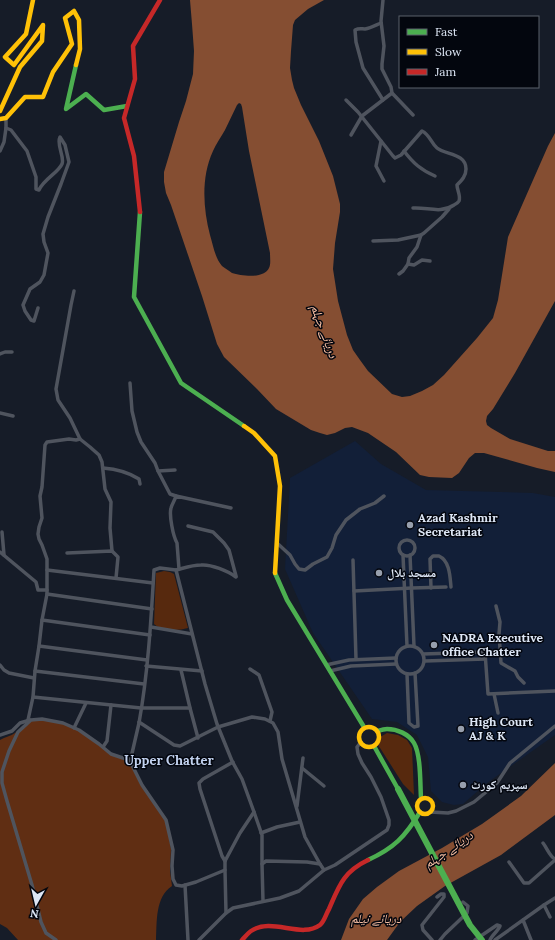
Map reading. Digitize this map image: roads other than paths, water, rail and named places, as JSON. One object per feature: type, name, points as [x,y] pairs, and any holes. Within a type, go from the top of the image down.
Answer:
[{"type":"main road","points":[[0,112],[20,67],[42,41],[43,25],[14,65],[5,57],[26,34],[33,0]]},
{"type":"main road","points":[[160,0],[132,46],[135,78],[124,118],[134,156],[140,216],[134,297],[181,382],[254,433],[275,456],[280,486],[275,574],[287,600],[364,728]]},
{"type":"main road","points":[[3,119],[25,97],[42,97],[53,72],[72,44],[65,18],[74,11],[79,20],[80,49],[66,109],[86,94],[104,110],[127,106]]},
{"type":"main road","points":[[371,726],[378,731],[380,736],[378,742],[374,746],[366,746],[359,739],[360,732],[364,728],[371,726]]},
{"type":"main road","points":[[378,731],[386,729],[396,730],[405,734],[414,743],[417,756],[421,798]]},
{"type":"main road","points":[[374,746],[470,925],[482,940]]},
{"type":"main road","points":[[426,797],[431,800],[433,808],[430,812],[425,814],[420,812],[417,808],[417,802],[421,798],[426,797]]},
{"type":"main road","points":[[242,940],[246,934],[260,927],[303,931],[312,930],[320,926],[347,874],[353,868],[386,851],[406,832],[420,812]]},
{"type":"street","points":[[382,0],[381,23],[384,46],[382,69],[392,93],[413,115]]},
{"type":"street","points":[[381,23],[365,29],[357,28],[355,30],[356,42],[363,68],[383,100]]},
{"type":"street","points":[[351,135],[362,116],[392,93]]},
{"type":"street","points":[[346,100],[362,116],[376,136],[395,158],[401,155],[422,131],[438,148],[459,157],[465,163],[466,168],[464,177],[457,185],[458,203],[442,210],[413,208]]},
{"type":"street","points":[[0,151],[4,142],[6,128],[3,119]]},
{"type":"street","points":[[6,128],[12,130],[27,151],[36,178],[36,188],[39,190],[63,162],[60,154],[60,136],[68,155],[69,162],[67,169],[43,234],[48,253],[44,275],[40,282],[30,288],[23,305],[31,320],[34,321],[38,308]]},
{"type":"street","points":[[381,141],[376,166],[384,181]]},
{"type":"street","points":[[404,151],[414,164],[435,176]]},
{"type":"street","points":[[373,241],[398,240],[421,235],[451,207]]},
{"type":"street","points":[[399,274],[408,264],[409,258],[417,247],[421,235]]},
{"type":"street","points":[[408,264],[414,265],[422,260],[430,261]]},
{"type":"street","points":[[74,291],[56,389],[58,400],[70,418],[80,440],[99,455],[102,462],[105,489],[111,502],[110,528],[112,551],[118,557],[116,578]]},
{"type":"street","points":[[0,354],[12,352]]},
{"type":"street","points":[[130,383],[132,411],[137,432],[170,494],[231,508]]},
{"type":"street","points":[[0,413],[13,416]]},
{"type":"street","points":[[28,720],[33,697],[34,678],[47,592],[47,559],[38,534],[42,518],[40,496],[45,445],[47,442],[69,439],[80,440]]},
{"type":"street","points":[[103,468],[115,469],[131,474],[139,479],[140,484]]},
{"type":"street","points":[[158,471],[175,470]]},
{"type":"street","points":[[176,496],[171,509],[171,516],[175,539],[177,542],[178,570],[192,634],[218,727],[232,762],[242,779],[261,833],[263,902]]},
{"type":"street","points":[[277,542],[290,555],[299,570],[305,570],[327,557],[332,548],[336,535],[346,520],[360,509],[375,503],[384,496]]},
{"type":"street","points":[[130,762],[139,722],[147,660],[151,627],[154,570],[160,568],[178,570],[202,564],[215,567],[236,577],[229,550],[221,539],[213,532],[188,526]]},
{"type":"street","points":[[2,532],[4,555]]},
{"type":"street","points":[[406,540],[411,541],[414,546],[414,551],[408,556],[403,555],[399,552],[401,542],[406,540]]},
{"type":"street","points":[[67,553],[112,551]]},
{"type":"street","points":[[0,552],[36,582],[38,590],[152,609]]},
{"type":"street","points":[[403,555],[407,646]]},
{"type":"street","points":[[410,555],[414,646]]},
{"type":"street","points":[[354,591],[412,588],[431,588],[449,587],[448,567],[444,560],[439,556],[432,556],[430,559],[431,588]]},
{"type":"street","points":[[352,560],[356,659]]},
{"type":"street","points":[[47,570],[153,583]]},
{"type":"street","points":[[496,606],[500,622],[499,634],[501,663],[515,671],[524,683]]},
{"type":"street","points":[[42,620],[150,635]]},
{"type":"street","points":[[151,627],[192,634]]},
{"type":"street","points":[[39,646],[147,660]]},
{"type":"street","points":[[407,646],[414,646],[418,648],[423,654],[425,661],[421,669],[413,674],[407,674],[400,670],[396,664],[398,653],[407,646]]},
{"type":"street","points":[[423,654],[485,652],[488,694],[555,691]]},
{"type":"street","points":[[326,665],[356,659],[396,658]]},
{"type":"street","points":[[425,661],[485,659]]},
{"type":"street","points":[[330,671],[351,666],[396,664]]},
{"type":"street","points":[[0,665],[9,673],[34,678]]},
{"type":"street","points":[[146,666],[202,671]]},
{"type":"street","points":[[250,669],[259,675],[272,712],[270,721]]},
{"type":"street","points":[[181,670],[198,738]]},
{"type":"street","points":[[35,671],[144,684]]},
{"type":"street","points":[[407,674],[409,723],[414,727],[418,726],[415,673]]},
{"type":"street","points":[[494,694],[498,713]]},
{"type":"street","points":[[33,697],[141,708],[190,708]]},
{"type":"street","points":[[74,728],[86,703]]},
{"type":"street","points":[[103,747],[107,741],[111,705]]},
{"type":"street","points":[[139,722],[174,745],[180,746],[218,727],[252,717],[265,718],[274,723],[278,732],[282,759],[305,837],[324,870]]},
{"type":"street","points":[[0,735],[12,731],[20,723],[42,718],[63,723],[79,730],[111,754],[126,759],[130,762],[142,785],[166,820],[173,850],[173,879],[176,885],[182,886],[196,882],[225,870]]},
{"type":"street","points":[[37,719],[31,720],[18,732],[9,751],[2,772],[2,783],[32,885],[41,922],[46,933],[56,940]]},
{"type":"street","points":[[430,812],[448,813],[456,811],[474,802],[497,783],[510,763],[555,726]]},
{"type":"street","points":[[199,940],[233,908],[280,898],[299,890],[324,870],[387,830],[389,825],[381,797],[358,754],[357,747],[361,742]]},
{"type":"street","points":[[296,809],[303,758]]},
{"type":"street","points":[[225,860],[222,856],[199,783],[203,779],[232,762]]},
{"type":"street","points":[[302,768],[324,786]]},
{"type":"street","points":[[226,913],[225,860],[254,812]]},
{"type":"street","points":[[261,833],[277,827],[300,822]]},
{"type":"street","points":[[509,862],[524,883],[529,883],[555,860],[552,858],[543,843]]},
{"type":"street","points":[[262,864],[266,861],[307,862],[320,864]]},
{"type":"street","points":[[185,885],[188,940]]},
{"type":"street","points":[[432,940],[423,930],[422,925],[444,897],[444,894],[437,897]]},
{"type":"street","points":[[496,940],[522,920],[555,898]]},
{"type":"street","points":[[440,940],[467,913],[468,906],[463,902]]},
{"type":"street","points":[[544,905],[550,917]]},
{"type":"street","points":[[522,920],[531,940]]},
{"type":"street","points":[[475,940],[497,925],[500,926],[490,940]]},
{"type":"water","name":"دریائے جہلم","points":[[190,0],[324,0],[308,9],[295,20],[293,25],[290,68],[292,80],[301,105],[319,141],[333,176],[340,204],[333,269],[338,301],[347,335],[353,350],[368,371],[392,394],[402,397],[410,396],[433,385],[444,375],[493,318],[498,300],[508,237],[555,133],[555,301],[515,373],[493,409],[487,416],[486,421],[487,425],[491,428],[510,439],[548,451],[555,451],[555,472],[484,453],[475,453],[469,458],[459,473],[452,478],[420,475],[396,452],[368,433],[352,427],[327,435],[311,430],[276,409],[224,357],[217,344],[166,193],[164,182],[164,172],[193,74],[194,51]],"holes":[[[239,103],[241,104],[270,253],[269,268],[263,274],[252,276],[232,273],[220,263],[214,251],[210,235],[204,193],[206,171],[214,148],[225,130],[237,105]]]},
{"type":"water","name":"دریائے نیلم","points":[[555,763],[555,815],[501,855],[445,886],[417,906],[400,922],[387,940],[341,940],[349,919],[363,899],[377,887],[399,871],[482,824],[521,796]]},
{"type":"place","name":"Azad Kashmir Secretariat","points":[[410,525]]},
{"type":"place","name":"مسجد بلال","points":[[379,573]]},
{"type":"place","name":"NADRA Executive office Chatter","points":[[434,645]]},
{"type":"place","name":"High Court AJ & K","points":[[461,729]]},
{"type":"place","name":"سپریم کورٹ","points":[[463,785]]},
{"type":"district","name":"Upper Chatter","points":[[169,760]]}]
